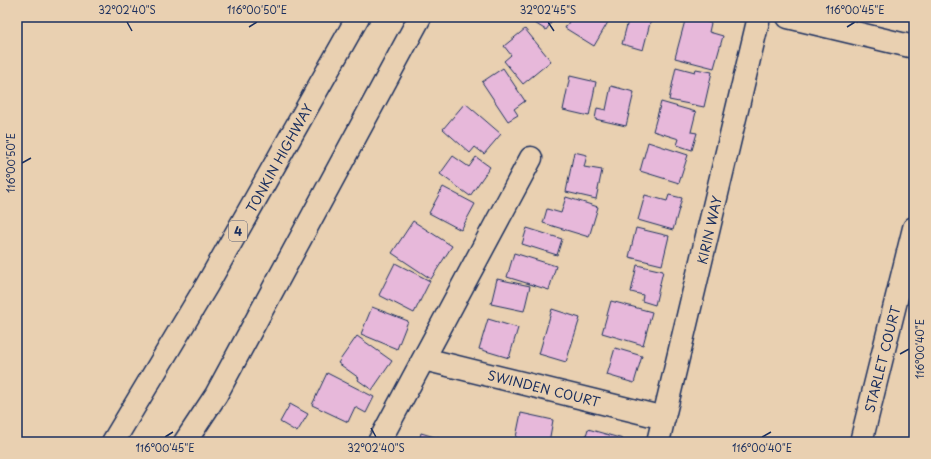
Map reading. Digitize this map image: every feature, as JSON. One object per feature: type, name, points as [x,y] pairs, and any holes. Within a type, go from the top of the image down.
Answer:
[{"type":"main road","name":"TONKIN HIGHWAY","points":[[113,442],[207,285],[358,17]]},
{"type":"main road","points":[[185,442],[216,395],[420,17]]},
{"type":"main road","name":"KIRIN WAY","points":[[658,442],[759,17]]},
{"type":"main road","points":[[788,17],[914,47]]},
{"type":"main road","points":[[379,442],[532,158]]},
{"type":"main road","name":"STARLET COURT","points":[[861,442],[914,228]]},
{"type":"main road","name":"SWINDEN COURT","points":[[424,359],[664,418]]},
{"type":"building","points":[[525,17],[555,17],[546,30]]},
{"type":"building","points":[[572,17],[611,17],[594,46],[565,28]]},
{"type":"building","points":[[629,17],[643,17],[651,19],[643,50],[622,44]]},
{"type":"building","points":[[686,17],[711,23],[709,32],[723,36],[714,68],[675,58]]},
{"type":"building","points":[[525,29],[551,61],[523,84],[504,61],[511,55],[504,46]]},
{"type":"building","points":[[676,67],[695,72],[696,69],[712,72],[704,107],[669,100]]},
{"type":"building","points":[[503,68],[525,101],[514,109],[518,115],[508,121],[482,82]]},
{"type":"building","points":[[570,76],[596,82],[589,116],[563,110]]},
{"type":"building","points":[[611,86],[634,92],[626,126],[595,119],[597,108],[606,110]]},
{"type":"building","points":[[661,102],[696,112],[691,132],[697,133],[692,150],[677,145],[679,139],[653,131]]},
{"type":"building","points":[[465,103],[501,134],[484,154],[475,147],[470,153],[443,129]]},
{"type":"building","points":[[648,142],[688,155],[679,183],[640,171]]},
{"type":"building","points":[[574,152],[587,155],[584,167],[602,170],[596,199],[566,192]]},
{"type":"building","points":[[453,156],[469,167],[476,157],[490,167],[470,196],[440,174]]},
{"type":"building","points":[[443,187],[475,204],[461,230],[429,213]]},
{"type":"building","points":[[645,195],[667,201],[669,195],[682,198],[673,230],[638,220]]},
{"type":"building","points":[[566,197],[598,207],[589,237],[543,223],[547,209],[561,213]]},
{"type":"building","points":[[413,221],[452,246],[431,279],[392,253]]},
{"type":"building","points":[[527,228],[562,239],[557,255],[522,244]]},
{"type":"building","points":[[636,228],[669,236],[662,265],[629,257]]},
{"type":"building","points":[[514,253],[556,266],[549,290],[507,277]]},
{"type":"building","points":[[395,263],[430,281],[414,313],[379,295]]},
{"type":"building","points":[[637,265],[663,271],[655,305],[642,301],[643,295],[631,292]]},
{"type":"building","points":[[497,279],[530,286],[524,311],[491,304]]},
{"type":"building","points":[[611,301],[652,312],[643,345],[602,333]]},
{"type":"building","points":[[372,307],[408,321],[397,349],[361,334]]},
{"type":"building","points":[[552,309],[580,318],[566,362],[539,354]]},
{"type":"building","points":[[488,319],[518,328],[509,358],[479,349]]},
{"type":"building","points":[[357,336],[392,361],[372,390],[358,380],[359,378],[338,363]]},
{"type":"building","points":[[615,348],[642,356],[634,383],[607,375]]},
{"type":"building","points":[[327,373],[374,397],[366,413],[355,407],[348,422],[312,405]]},
{"type":"building","points":[[290,404],[308,414],[297,432],[280,422]]},
{"type":"building","points":[[521,413],[553,420],[549,442],[515,442]]},
{"type":"building","points":[[588,429],[623,439],[622,442],[584,442]]},
{"type":"building","points":[[421,433],[451,442],[419,442]]}]
